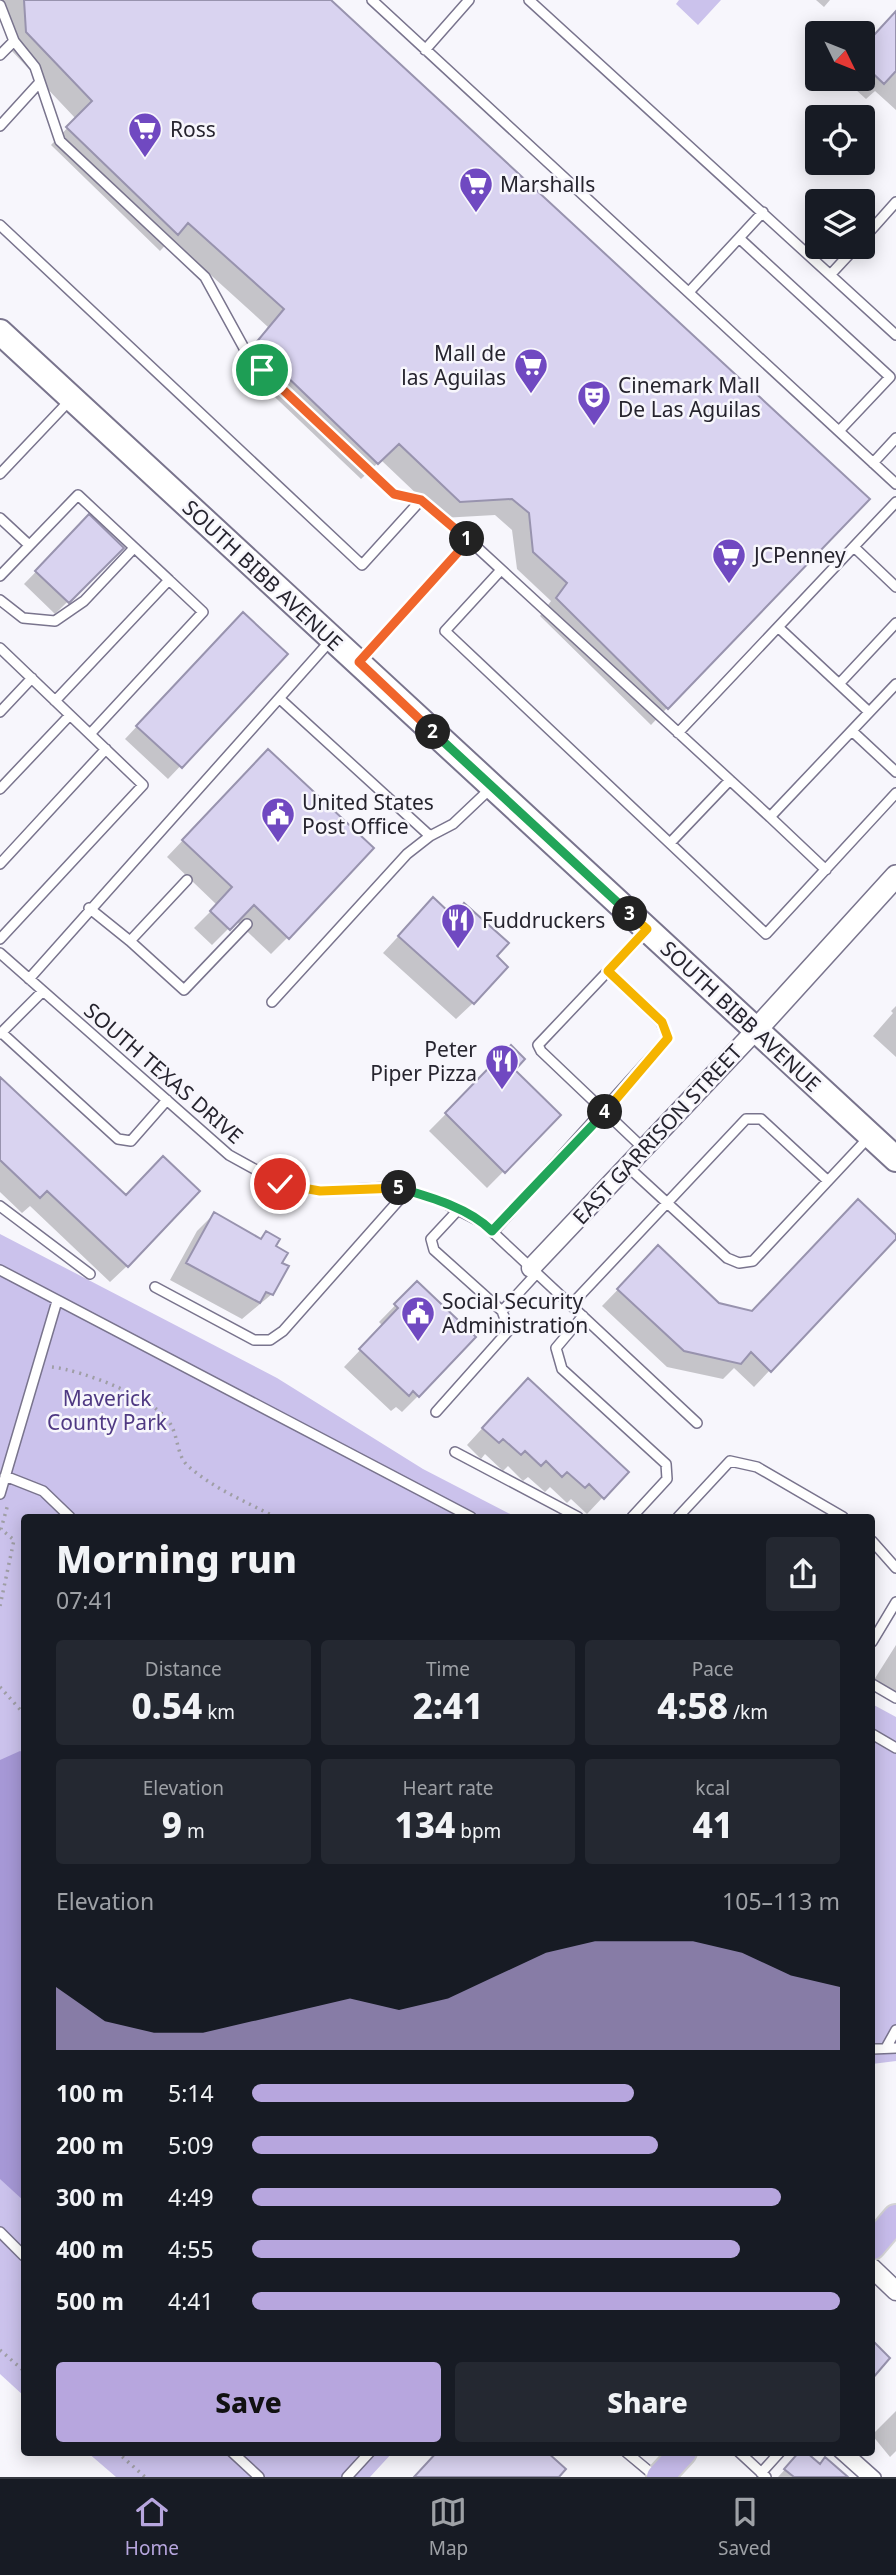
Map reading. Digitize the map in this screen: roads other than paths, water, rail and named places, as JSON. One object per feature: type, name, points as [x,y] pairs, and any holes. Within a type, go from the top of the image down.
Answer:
[{"type":"main road","name":"SOUTH BIBB AVENUE","points":[[0,332],[896,1159]]},
{"type":"main road","points":[[875,2242],[896,2218]]},
{"type":"main road","points":[[658,2477],[679,2456]]},
{"type":"street","name":"EAST GARRISON STREET","points":[[534,1271],[627,1166],[896,876]]},
{"type":"street","points":[[875,2271],[896,2291]]},
{"type":"lane","points":[[372,0],[896,484]]},
{"type":"lane","points":[[425,50],[469,0]]},
{"type":"lane","points":[[529,0],[896,335]]},
{"type":"lane","points":[[0,5],[14,41],[35,67],[60,141],[205,277],[250,359],[394,494],[421,500],[469,540],[826,870]]},
{"type":"lane","points":[[0,55],[14,41]]},
{"type":"lane","points":[[0,126],[40,82]]},
{"type":"lane","points":[[875,226],[896,202]]},
{"type":"lane","points":[[689,292],[763,212]]},
{"type":"lane","points":[[0,225],[362,565],[421,500]]},
{"type":"lane","points":[[739,238],[890,377],[839,431]]},
{"type":"lane","points":[[831,274],[845,259]]},
{"type":"lane","points":[[0,474],[72,398]]},
{"type":"lane","points":[[873,463],[896,438]]},
{"type":"lane","points":[[0,576],[78,495],[203,612],[90,734]]},
{"type":"lane","points":[[678,733],[896,502]]},
{"type":"lane","points":[[0,518],[29,545]]},
{"type":"lane","points":[[359,662],[469,540]]},
{"type":"lane","points":[[854,547],[896,587]]},
{"type":"lane","points":[[0,600],[23,618],[55,621],[83,601],[134,548]]},
{"type":"lane","points":[[501,570],[445,631],[766,934],[896,793]]},
{"type":"lane","points":[[55,701],[169,580]]},
{"type":"lane","points":[[839,684],[896,623]]},
{"type":"lane","points":[[778,627],[869,712]]},
{"type":"lane","points":[[29,979],[89,908],[332,639]]},
{"type":"lane","points":[[0,648],[143,785],[0,939]]},
{"type":"lane","points":[[0,712],[32,678]]},
{"type":"lane","points":[[770,817],[896,684]]},
{"type":"lane","points":[[280,699],[430,836]]},
{"type":"lane","points":[[0,789],[69,715]]},
{"type":"lane","points":[[852,731],[896,772]]},
{"type":"lane","points":[[0,864],[106,749]]},
{"type":"lane","points":[[670,843],[730,780]]},
{"type":"lane","points":[[272,1002],[407,854],[430,836],[453,824],[492,786]]},
{"type":"lane","points":[[130,941],[187,880]]},
{"type":"lane","points":[[89,908],[184,990],[247,924]]},
{"type":"lane","points":[[643,1149],[538,1045],[647,929]]},
{"type":"lane","name":"SOUTH TEXAS DRIVE","points":[[0,953],[229,1155],[280,1184],[320,1191],[394,1187],[458,1210],[483,1223],[697,1423]]},
{"type":"lane","points":[[492,1231],[604,1112],[668,1038],[662,1022],[608,971]]},
{"type":"lane","points":[[43,991],[1,1034],[118,1139],[131,1141],[167,1100]]},
{"type":"lane","points":[[571,1305],[746,1119],[761,1119],[828,1181]]},
{"type":"lane","points":[[627,1166],[727,1258],[746,1262],[753,1261],[871,1135]]},
{"type":"lane","points":[[155,1287],[254,1340],[270,1340],[283,1331],[407,1191]]},
{"type":"lane","points":[[0,1206],[90,1274]]},
{"type":"lane","points":[[436,1412],[509,1330],[502,1311],[433,1250],[431,1239],[458,1210]]},
{"type":"lane","points":[[0,1270],[465,1514]]},
{"type":"lane","points":[[502,1311],[534,1271]]},
{"type":"lane","points":[[0,1494],[57,1301]]},
{"type":"lane","points":[[583,1316],[556,1348],[562,1369],[666,1464],[667,1479],[635,1514]]},
{"type":"lane","points":[[455,1452],[573,1514]]},
{"type":"lane","points":[[681,1514],[730,1461],[757,1467],[838,1514]]},
{"type":"lane","points":[[5,1476],[43,1491],[67,1514]]},
{"type":"lane","points":[[875,1544],[896,1568]]},
{"type":"lane","points":[[875,1637],[896,1602]]},
{"type":"lane","points":[[875,1686],[896,1698]]},
{"type":"lane","points":[[875,1736],[896,1748]]},
{"type":"lane","points":[[891,2048],[896,2030]]},
{"type":"lane","points":[[0,2232],[21,2253]]},
{"type":"lane","points":[[236,2456],[259,2477]]},
{"type":"lane","points":[[347,2477],[366,2456]]},
{"type":"lane","points":[[631,2456],[658,2477]]},
{"type":"lane","points":[[743,2456],[764,2475],[777,2456]]},
{"type":"lane","points":[[842,2456],[866,2477]]},
{"type":"lane","points":[[852,2456],[876,2477]]},
{"type":"place","name":"Ross","points":[[145,159]]},
{"type":"place","name":"Marshalls","points":[[476,214]]},
{"type":"place","name":"Mall de las Aguilas","points":[[531,395]]},
{"type":"place","name":"Cinemark Mall De Las Aguilas","points":[[594,427]]},
{"type":"place","name":"JCPenney","points":[[729,585]]},
{"type":"place","name":"United States Post Office","points":[[278,844]]},
{"type":"place","name":"Fuddruckers","points":[[458,950]]},
{"type":"place","name":"Peter Piper Pizza","points":[[502,1091]]},
{"type":"place","name":"Social Security Administration","points":[[418,1343]]},
{"type":"park label","name":"Maverick County Park","points":[[107,1410]]}]
